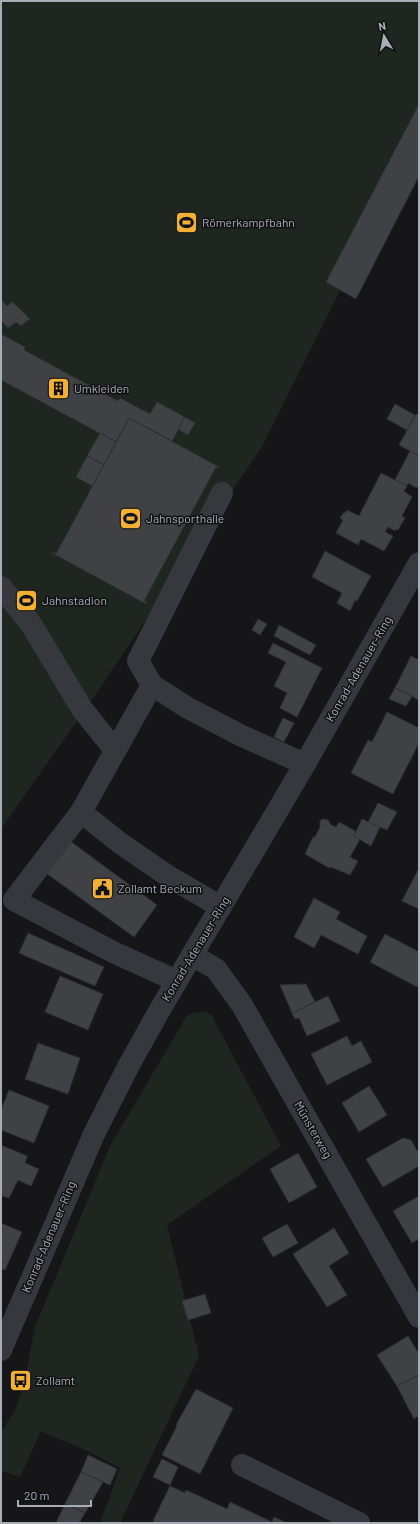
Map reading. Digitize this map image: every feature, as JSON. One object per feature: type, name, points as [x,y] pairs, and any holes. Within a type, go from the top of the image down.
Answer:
[{"type":"street","points":[[222,493],[138,661],[152,686],[188,708],[242,736],[305,764]]},
{"type":"street","name":"Konrad-Adenauer-Ring","points":[[1,1350],[94,1134],[129,1065],[305,764],[419,563]]},
{"type":"street","points":[[1,587],[31,624],[82,709],[115,750]]},
{"type":"street","points":[[152,686],[81,812],[14,900],[113,952],[177,981]]},
{"type":"street","points":[[81,812],[120,843],[168,876],[221,907]]},
{"type":"street","name":"Münsterweg","points":[[192,955],[216,969],[242,1005],[419,1317]]},
{"type":"street","points":[[242,1465],[359,1523]]},
{"type":"shaded area","name":"Römerkampfbahn","points":[[1,1],[419,1],[419,132],[263,445],[100,688],[1,829]]},
{"type":"shaded area","points":[[205,1011],[212,1016],[281,1146],[167,1225],[199,1356],[120,1523],[100,1523],[120,1468],[87,1451],[41,1431],[20,1477],[1,1471],[1,1433],[15,1410],[23,1388],[35,1327],[110,1146],[186,1017],[193,1013]]},
{"type":"building","points":[[419,104],[419,176],[356,299],[326,282]]},
{"type":"building","points":[[2,300],[7,306],[13,302],[30,319],[21,326],[16,322],[8,328],[1,320]]},
{"type":"building","name":"Umkleiden","points":[[1,334],[25,347],[24,350],[118,401],[120,398],[150,414],[157,402],[185,417],[172,441],[129,418],[116,442],[1,380]]},
{"type":"building","points":[[395,404],[415,415],[407,430],[387,419]]},
{"type":"building","points":[[416,414],[419,415],[419,456],[399,445]]},
{"type":"building","points":[[185,417],[195,423],[188,435],[178,429]]},
{"type":"building","name":"Jahnsporthalle","points":[[129,418],[219,467],[216,467],[144,601],[147,602],[146,604],[52,553],[53,552],[56,554]]},
{"type":"building","points":[[100,433],[116,442],[104,465],[87,456]]},
{"type":"building","points":[[410,451],[419,456],[419,485],[417,488],[408,483],[407,486],[395,480]]},
{"type":"building","points":[[87,456],[104,465],[92,486],[76,477]]},
{"type":"building","points":[[381,473],[407,486],[404,491],[412,497],[402,516],[405,518],[398,530],[396,529],[395,531],[388,527],[385,532],[393,536],[384,551],[361,539],[358,545],[336,533],[343,520],[340,518],[344,512],[346,513],[347,510],[359,516]]},
{"type":"building","points":[[325,551],[371,576],[357,601],[355,600],[350,611],[337,603],[342,593],[312,577]]},
{"type":"building","points":[[258,619],[267,624],[260,635],[252,630]]},
{"type":"building","points":[[279,625],[316,645],[310,655],[274,636]]},
{"type":"building","points":[[273,643],[322,668],[297,717],[280,708],[287,693],[274,686],[286,662],[268,653]]},
{"type":"building","points":[[411,656],[419,660],[419,700],[395,688]]},
{"type":"building","points":[[395,688],[412,696],[406,706],[389,699]]},
{"type":"building","points":[[387,712],[419,728],[419,743],[393,794],[351,773],[368,740],[372,742]]},
{"type":"building","points":[[283,718],[294,723],[284,742],[274,737]]},
{"type":"building","points":[[378,803],[397,812],[387,830],[368,822]]},
{"type":"building","points":[[323,819],[328,820],[331,825],[336,827],[339,822],[357,832],[354,836],[360,839],[350,857],[358,861],[350,875],[331,867],[329,868],[305,854],[313,837],[315,837],[320,827],[320,821]]},
{"type":"building","points":[[362,819],[380,827],[371,846],[354,836]]},
{"type":"building","name":"Zollamt Beckum","points":[[70,841],[157,905],[134,937],[46,873]]},
{"type":"building","points":[[419,868],[419,909],[402,901]]},
{"type":"building","points":[[314,898],[340,912],[336,919],[367,936],[358,954],[321,935],[314,948],[294,937]]},
{"type":"building","points":[[28,933],[104,967],[95,986],[19,953]]},
{"type":"building","points":[[385,934],[419,952],[419,983],[417,987],[370,962]]},
{"type":"building","points":[[60,976],[103,994],[88,1030],[45,1012]]},
{"type":"building","points":[[306,984],[315,1002],[292,1013],[280,985]]},
{"type":"building","points":[[328,996],[340,1021],[307,1036],[299,1018],[295,1019],[292,1013]]},
{"type":"building","points":[[347,1036],[352,1046],[361,1041],[372,1062],[327,1085],[311,1054]]},
{"type":"building","points":[[38,1043],[80,1058],[68,1094],[25,1079]]},
{"type":"building","points":[[369,1086],[387,1115],[359,1132],[342,1103]]},
{"type":"building","points":[[9,1090],[49,1106],[34,1143],[1,1130],[1,1110]]},
{"type":"building","points":[[403,1138],[411,1140],[419,1154],[419,1166],[383,1187],[366,1159]]},
{"type":"building","points":[[1,1145],[27,1156],[25,1163],[39,1169],[31,1186],[18,1180],[9,1198],[1,1196]]},
{"type":"building","points":[[298,1153],[317,1187],[289,1203],[270,1169]]},
{"type":"building","points":[[419,1196],[419,1239],[412,1243],[393,1211]]},
{"type":"building","points":[[1,1223],[22,1232],[5,1270],[1,1269]]},
{"type":"building","points":[[287,1224],[298,1243],[273,1257],[262,1238]]},
{"type":"building","points":[[334,1228],[349,1253],[329,1266],[347,1295],[327,1307],[293,1254]]},
{"type":"building","points":[[205,1294],[211,1313],[188,1320],[182,1301]]},
{"type":"building","points":[[408,1336],[419,1354],[419,1375],[397,1386],[377,1355]]},
{"type":"building","points":[[419,1375],[419,1417],[418,1416],[414,1419],[397,1386]]},
{"type":"building","points":[[196,1389],[233,1408],[200,1474],[162,1455],[177,1426],[176,1425]]},
{"type":"building","points":[[88,1455],[117,1469],[110,1485],[81,1472]]},
{"type":"building","points":[[162,1459],[178,1467],[170,1485],[153,1477]]},
{"type":"building","points":[[81,1472],[103,1482],[85,1513],[65,1504]]},
{"type":"building","points":[[170,1486],[185,1493],[186,1490],[227,1509],[230,1502],[272,1522],[274,1517],[287,1523],[157,1523],[153,1521]]},
{"type":"building","points":[[65,1504],[85,1513],[79,1523],[56,1523]]},
{"type":"place","name":"Römerkampfbahn","points":[[187,223]]},
{"type":"place","name":"Umkleiden","points":[[58,389]]},
{"type":"place","name":"Jahnsporthalle","points":[[131,519]]},
{"type":"place","name":"Jahnstadion","points":[[26,601]]},
{"type":"place","name":"Zollamt Beckum","points":[[102,889]]},
{"type":"place","name":"Zollamt","points":[[21,1381]]}]
